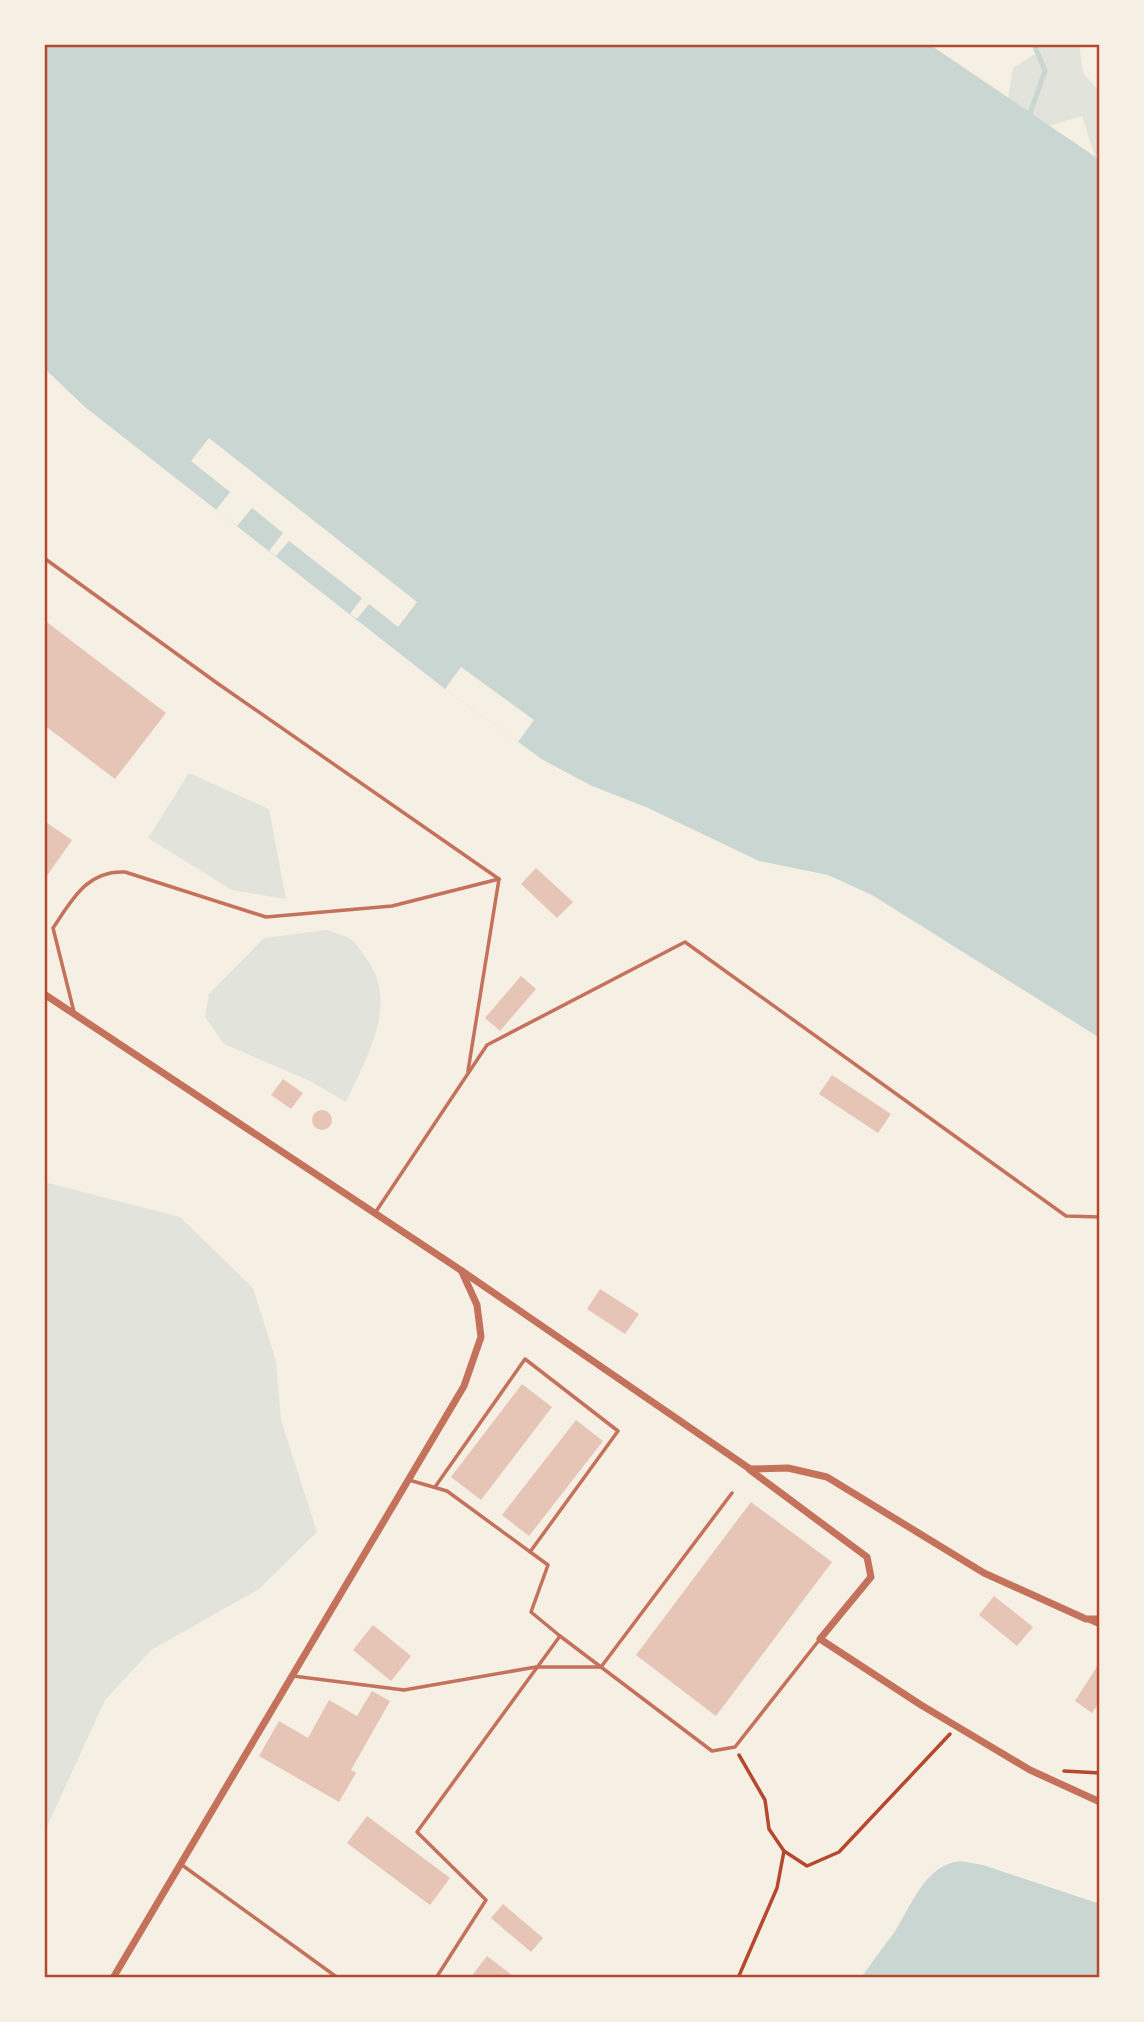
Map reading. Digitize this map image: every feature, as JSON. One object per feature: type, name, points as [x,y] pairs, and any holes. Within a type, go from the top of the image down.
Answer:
[{"type":"street","points":[[44,994],[462,1271],[750,1469],[867,1556],[871,1577],[820,1639],[957,1727],[1030,1770],[1100,1802]]},
{"type":"street","points":[[113,1978],[464,1386],[481,1337],[477,1305],[462,1271]]},
{"type":"street","points":[[750,1469],[788,1468],[827,1477],[984,1573],[1086,1619],[1100,1619]]},
{"type":"lane","points":[[44,558],[217,683],[499,879]]},
{"type":"lane","points":[[74,1014],[53,928],[80,888],[109,871],[125,872],[265,917],[392,906],[499,879]]},
{"type":"lane","points":[[468,1073],[499,879]]},
{"type":"lane","points":[[375,1213],[486,1045],[685,943],[1066,1216],[1100,1217]]},
{"type":"lane","points":[[435,1488],[525,1359],[618,1431],[530,1552]]},
{"type":"lane","points":[[409,1480],[447,1491],[548,1565],[531,1612],[712,1751],[735,1748],[820,1639]]},
{"type":"lane","points":[[601,1667],[732,1493]]},
{"type":"lane","points":[[1086,1619],[1100,1626]]},
{"type":"lane","points":[[436,1978],[486,1900],[417,1832],[559,1636]]},
{"type":"lane","points":[[293,1676],[404,1690],[536,1667],[601,1667]]},
{"type":"lane","points":[[182,1865],[338,1978]]},
{"type":"path","points":[[735,1748],[765,1800],[769,1829],[784,1851],[807,1866],[839,1852],[957,1727]]},
{"type":"path","points":[[738,1978],[777,1888],[784,1851]]},
{"type":"shaded area","points":[[44,44],[929,44],[1100,160],[1100,1038],[872,895],[828,875],[759,861],[646,807],[592,786],[543,760],[445,689],[85,407],[44,368]]},
{"type":"shaded area","points":[[1035,44],[1079,44],[1083,73],[1100,92],[1100,160],[1095,157],[1082,116],[1049,126],[1008,99],[1013,68],[1040,51]]},
{"type":"shaded area","points":[[189,773],[269,809],[286,899],[232,890],[148,838]]},
{"type":"shaded area","points":[[327,930],[355,943],[377,978],[380,996],[376,1032],[346,1102],[310,1081],[224,1044],[205,1017],[209,994],[264,938]]},
{"type":"shaded area","points":[[44,1182],[180,1217],[253,1288],[276,1361],[281,1420],[317,1532],[259,1589],[151,1650],[105,1700],[44,1833]]},
{"type":"shaded area","points":[[960,1861],[983,1865],[1100,1904],[1100,1978],[861,1978],[928,1879],[937,1870]]},
{"type":"pier","points":[[209,438],[417,602],[398,627],[369,604],[357,619],[350,614],[362,598],[289,541],[276,556],[269,551],[283,533],[252,508],[237,526],[216,510],[230,492],[191,461]]},
{"type":"pier","points":[[461,667],[534,720],[518,742],[445,689]]},
{"type":"building","points":[[44,620],[166,713],[115,779],[44,725]]},
{"type":"building","points":[[44,821],[72,840],[44,880]]},
{"type":"building","points":[[536,868],[573,902],[557,918],[521,884]]},
{"type":"building","points":[[521,976],[536,989],[500,1031],[485,1018]]},
{"type":"building","points":[[832,1075],[891,1114],[878,1133],[819,1094]]},
{"type":"building","points":[[283,1079],[303,1093],[291,1109],[271,1095]]},
{"type":"building","points":[[322,1110],[329,1113],[332,1120],[329,1127],[322,1130],[315,1127],[312,1120],[315,1113]]},
{"type":"building","points":[[600,1289],[639,1314],[625,1334],[587,1309]]},
{"type":"building","points":[[522,1384],[552,1407],[481,1500],[451,1477]]},
{"type":"building","points":[[576,1420],[603,1441],[529,1536],[502,1515]]},
{"type":"building","points":[[751,1502],[832,1562],[716,1716],[636,1655]]},
{"type":"building","points":[[994,1596],[1033,1627],[1017,1646],[979,1615]]},
{"type":"building","points":[[373,1625],[411,1656],[391,1681],[353,1650]]},
{"type":"building","points":[[1100,1662],[1100,1701],[1092,1713],[1075,1701]]},
{"type":"building","points":[[372,1691],[390,1701],[351,1770],[356,1773],[339,1802],[259,1756],[279,1721],[308,1738],[329,1700],[357,1716]]},
{"type":"building","points":[[367,1816],[450,1878],[430,1905],[347,1843]]},
{"type":"building","points":[[503,1904],[543,1938],[531,1952],[491,1918]]},
{"type":"building","points":[[487,1956],[516,1978],[470,1978]]},
{"type":"waterway","points":[[1028,119],[1045,71],[1034,44]]}]
